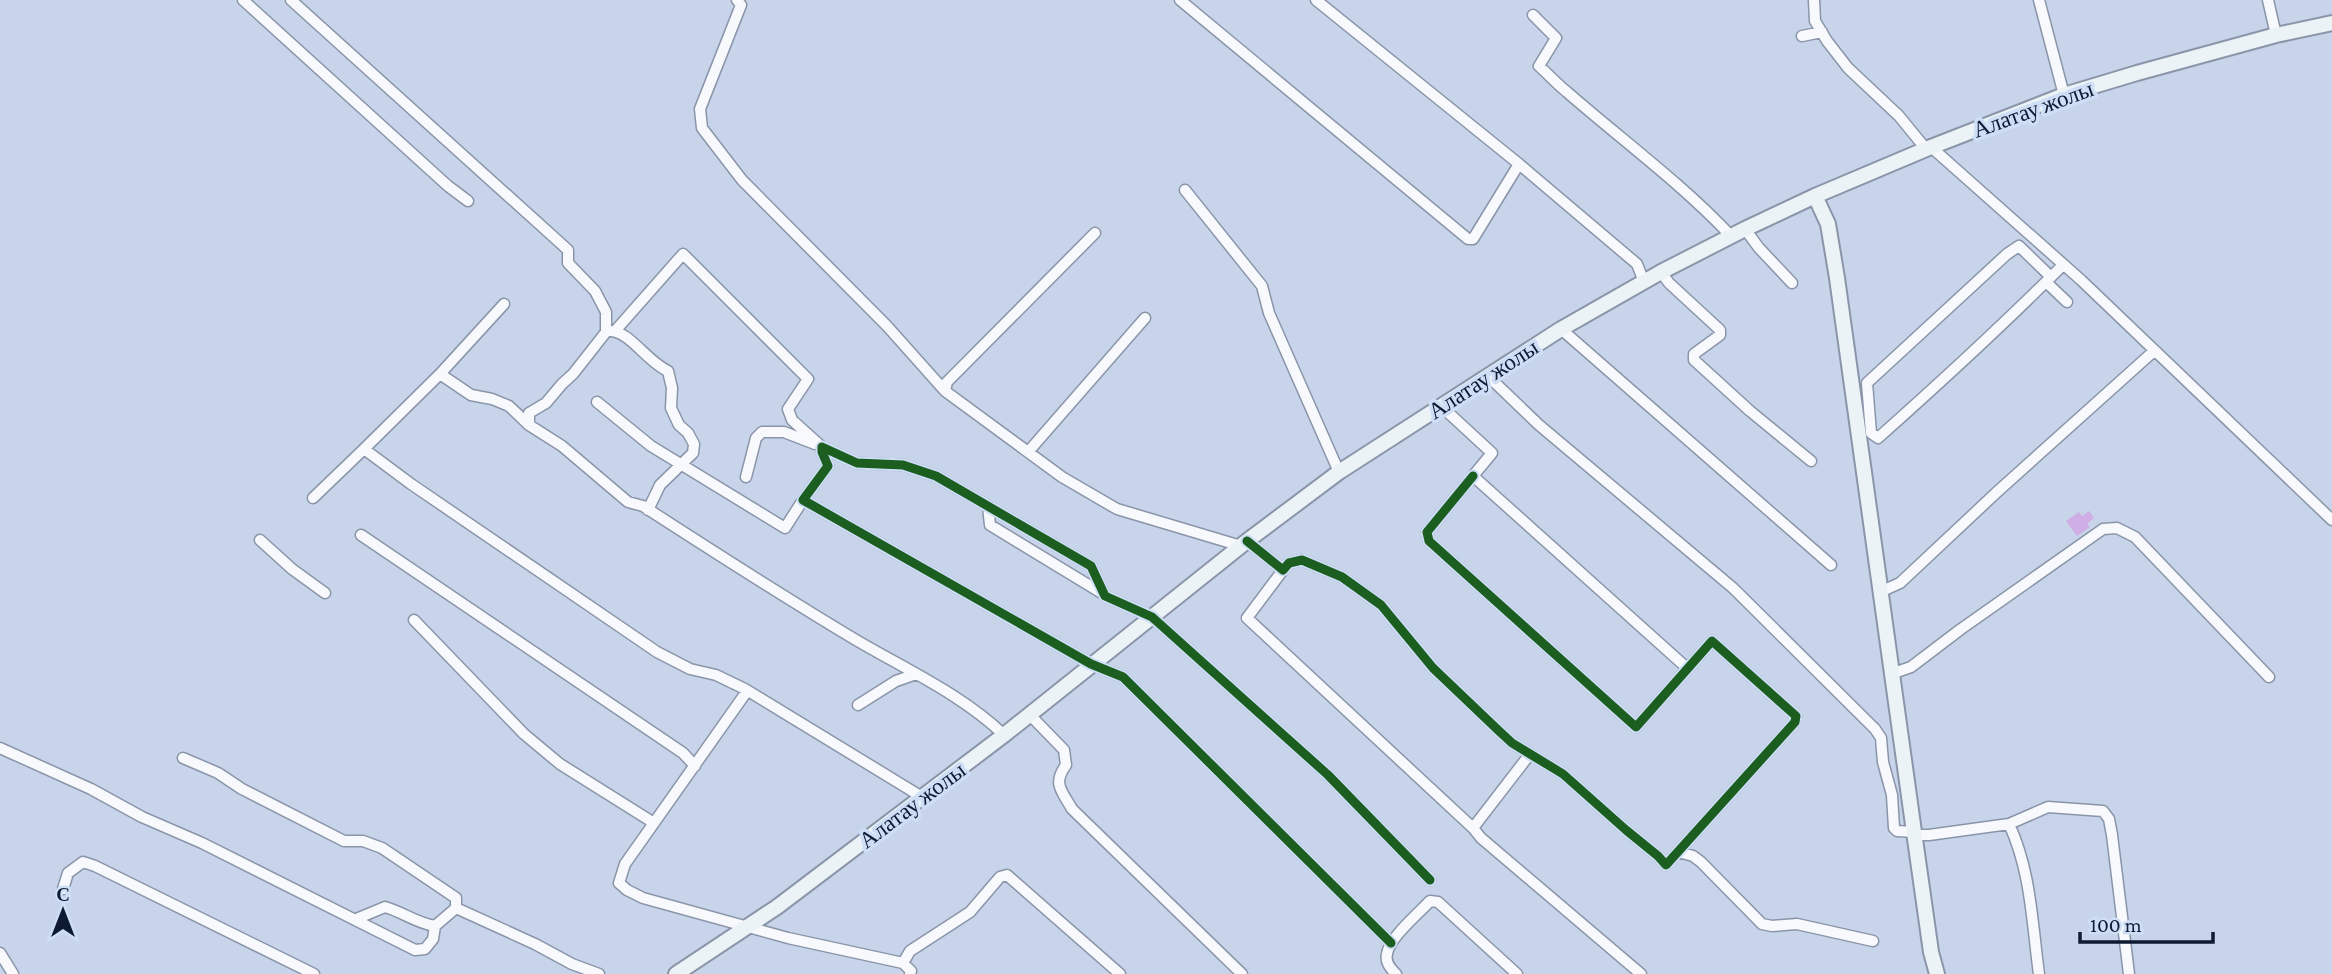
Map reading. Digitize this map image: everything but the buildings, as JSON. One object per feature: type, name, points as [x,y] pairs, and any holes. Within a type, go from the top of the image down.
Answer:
[{"type":"main road","name":"Алатау жолы","points":[[676,974],[777,907],[1004,736],[1240,546],[1339,472],[1561,329],[1661,272],[1745,229],[1928,148],[2064,95],[2276,35],[2332,23]]},
{"type":"main road","points":[[1815,196],[1828,224],[1837,278],[1891,674],[1931,952],[1937,974]]},
{"type":"street","points":[[243,0],[447,186],[468,201]]},
{"type":"street","points":[[291,0],[568,250],[568,263],[595,291],[606,312],[610,331]]},
{"type":"street","points":[[737,0],[741,5],[699,109],[702,128],[742,180],[887,326],[945,391],[1062,477],[1117,509],[1240,546],[1283,570]]},
{"type":"street","points":[[1180,0],[1468,239],[1473,239],[1519,164]]},
{"type":"street","points":[[1316,0],[1519,164],[1637,264],[1644,282]]},
{"type":"street","points":[[1814,0],[1815,21],[1848,68],[1899,116],[1928,148],[2063,265],[2332,520]]},
{"type":"street","points":[[2039,0],[2064,95]]},
{"type":"street","points":[[2268,0],[2276,35]]},
{"type":"street","points":[[1533,15],[1556,38],[1539,65],[1565,91],[1620,135],[1731,236]]},
{"type":"street","points":[[1802,36],[1822,33]]},
{"type":"street","points":[[1185,190],[1262,286],[1269,313],[1339,472]]},
{"type":"street","points":[[1745,229],[1792,283]]},
{"type":"street","points":[[945,391],[947,382],[1095,233]]},
{"type":"street","points":[[2063,265],[2049,279],[1878,438],[1871,433],[1867,383],[2007,254],[2019,246],[2049,279],[2067,302]]},
{"type":"street","points":[[529,425],[529,413],[547,403],[683,254],[808,379],[788,410],[792,420],[822,447],[828,466],[785,528],[650,446],[597,402]]},
{"type":"street","points":[[1661,272],[1669,283],[1720,330],[1720,335],[1694,354],[1694,360],[1811,461]]},
{"type":"street","points":[[313,498],[440,374],[504,303]]},
{"type":"street","points":[[1028,452],[1145,318]]},
{"type":"street","points":[[1561,329],[1831,565]]},
{"type":"street","points":[[610,331],[623,333],[651,362],[668,371],[672,388],[671,408],[679,425],[688,433],[694,444],[693,453],[660,485],[648,510]]},
{"type":"street","points":[[1880,592],[1900,583],[2154,351]]},
{"type":"street","points":[[440,374],[471,395],[509,406],[529,425],[562,446],[628,502],[648,510],[761,583],[982,714],[1004,736]]},
{"type":"street","points":[[1488,376],[1539,425],[1733,589],[1875,729],[1881,738],[1883,762],[1895,812],[1894,828],[1897,831],[1929,835],[2009,824],[2048,807],[2103,811],[2109,819],[2112,835],[2129,974]]},
{"type":"street","points":[[1441,406],[1492,453],[1427,532],[1429,541],[1636,727],[1712,641],[1796,716],[1795,722],[1679,852],[1665,865],[1563,774],[1497,730],[1441,676],[1381,605],[1342,577],[1302,560],[1289,563],[1247,618],[1481,838],[1641,974]]},
{"type":"street","points":[[747,477],[756,438],[762,432],[784,432],[857,463],[903,465],[936,476],[1091,566],[1105,596]]},
{"type":"street","points":[[365,449],[411,484],[657,652],[690,670],[716,675],[745,688],[922,797]]},
{"type":"street","points":[[1473,476],[1687,668]]},
{"type":"street","points":[[803,500],[1091,664],[1123,677],[1391,943]]},
{"type":"street","points":[[988,506],[990,525],[1146,621],[1328,775],[1430,880]]},
{"type":"street","points":[[1891,674],[1911,667],[2103,529],[2117,528],[2135,537],[2269,677]]},
{"type":"street","points":[[361,535],[683,753],[695,766]]},
{"type":"street","points":[[260,540],[292,569],[326,593]]},
{"type":"street","points":[[414,620],[524,734],[561,764],[654,823]]},
{"type":"street","points":[[858,705],[896,681],[916,674]]},
{"type":"street","points":[[745,688],[745,694],[625,864],[619,883],[643,898],[745,927],[904,963],[911,973]]},
{"type":"street","points":[[1030,715],[1065,750],[1066,765],[1059,774],[1058,786],[1072,809],[1242,974]]},
{"type":"street","points":[[0,748],[91,789],[142,817],[415,950],[425,948],[433,939],[435,926],[456,908],[456,898],[382,848],[363,841],[344,841],[242,789],[218,773],[183,758]]},
{"type":"street","points":[[1473,828],[1530,754]]},
{"type":"street","points":[[2009,824],[2019,846],[2027,879],[2039,974]]},
{"type":"street","points":[[1679,852],[1693,856],[1762,924],[1797,924],[1873,941]]},
{"type":"street","points":[[63,889],[68,873],[83,862],[95,866],[314,974]]},
{"type":"street","points":[[904,963],[910,951],[970,912],[1000,877],[1007,875],[1120,974]]},
{"type":"street","points":[[1396,974],[1387,962],[1391,943],[1430,901],[1438,902],[1517,974]]},
{"type":"street","points":[[356,919],[385,907],[410,919],[435,926]]},
{"type":"street","points":[[456,908],[534,943],[572,964],[599,974]]},
{"type":"street","points":[[1,951],[13,974]]},
{"type":"shaded area","points":[[2089,511],[2094,518],[2087,524],[2090,527],[2077,536],[2066,521],[2079,512],[2082,516]]},
{"type":"cycle path","points":[[1391,943],[1123,677],[1091,664],[803,500],[828,466],[822,447],[857,463],[903,465],[936,476],[1091,566],[1105,596],[1152,617],[1328,775],[1430,880]]},
{"type":"cycle path","points":[[1247,541],[1283,570],[1289,563],[1302,560],[1342,577],[1381,605],[1433,668],[1512,743],[1563,774],[1666,865],[1795,722],[1796,716],[1712,641],[1636,727],[1429,541],[1427,532],[1473,476]]}]
